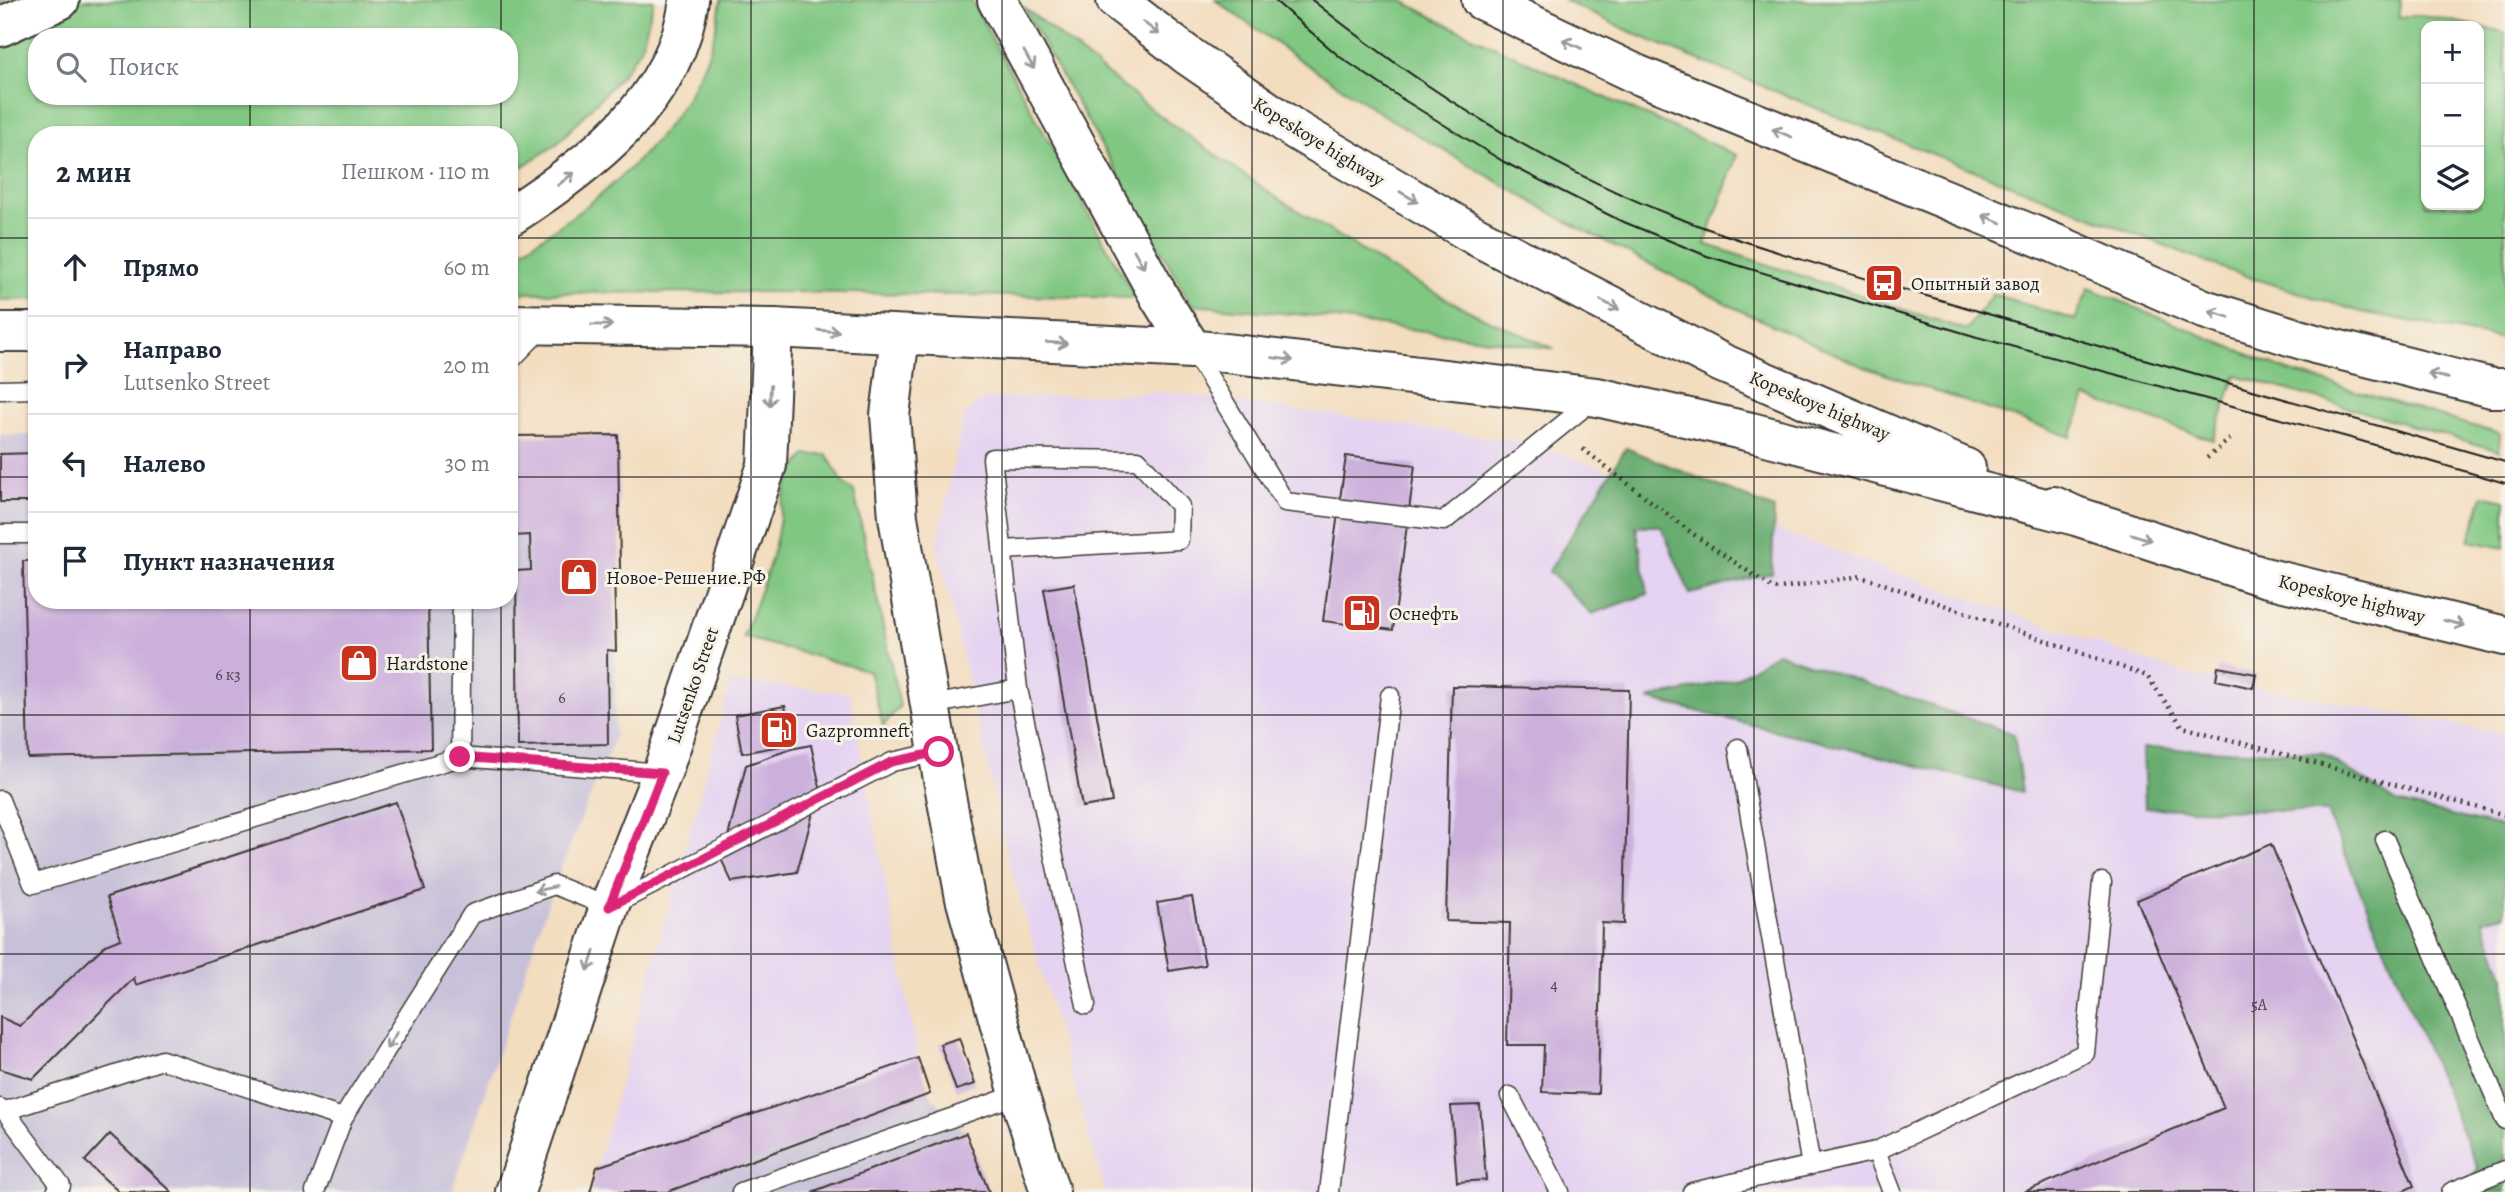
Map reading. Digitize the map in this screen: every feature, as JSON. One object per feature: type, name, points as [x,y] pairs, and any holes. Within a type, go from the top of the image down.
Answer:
[{"type":"main road","points":[[0,27],[60,0]]},
{"type":"main road","points":[[518,212],[588,162],[627,125],[661,79],[686,24],[689,0]]},
{"type":"main road","points":[[997,0],[1160,298],[1192,349]]},
{"type":"main road","name":"Kopeskoye highway","points":[[1116,0],[1187,55],[1297,131],[1476,236],[1722,363],[2076,516],[2263,577],[2505,636]]},
{"type":"main road","points":[[1481,0],[1636,74],[2056,244],[2204,309],[2328,348],[2492,388],[2505,388]]},
{"type":"main road","points":[[518,324],[773,328],[1192,349],[1597,397],[1751,432],[2076,516]]},
{"type":"main road","name":"Lutsenko Street","points":[[515,1192],[609,907],[662,773],[767,465],[773,328]]},
{"type":"main road","points":[[0,332],[28,331]]},
{"type":"main road","points":[[900,336],[890,415],[898,517],[939,752],[965,898],[1019,1094],[1050,1192]]},
{"type":"lane","points":[[518,353],[547,323]]},
{"type":"lane","points":[[1192,349],[1285,502],[1444,521],[1597,397]]},
{"type":"lane","points":[[0,390],[28,389]]},
{"type":"lane","points":[[1002,550],[1179,540],[1180,506],[1138,460],[992,458],[1002,550],[1018,690],[1086,1005]]},
{"type":"lane","points":[[0,534],[28,534]]},
{"type":"lane","points":[[460,757],[462,609]]},
{"type":"lane","points":[[931,705],[1018,690]]},
{"type":"lane","points":[[1329,1192],[1390,696]]},
{"type":"lane","points":[[1738,748],[1811,1166]]},
{"type":"lane","points":[[315,1192],[343,1118],[471,914],[554,886],[609,907],[891,762],[939,752]]},
{"type":"lane","points":[[0,800],[33,884],[460,757],[662,773]]},
{"type":"lane","points":[[2385,840],[2505,1120]]},
{"type":"lane","points":[[1692,1192],[1876,1151],[2085,1053],[2102,882]]},
{"type":"lane","points":[[56,1192],[61,1186],[2,1110],[162,1060],[343,1118]]},
{"type":"lane","points":[[741,1192],[1019,1094]]},
{"type":"lane","points":[[1510,1096],[1560,1192]]},
{"type":"lane","points":[[1876,1151],[1892,1192]]},
{"type":"lane","points":[[2451,1192],[2505,1170]]},
{"type":"path","points":[[1557,429],[1696,536],[1774,589],[1861,576],[2147,676],[2183,727],[2505,815]]},
{"type":"path","points":[[2207,458],[2230,439]]},
{"type":"shaded area","points":[[1167,392],[1531,443],[2184,674],[2505,734],[2505,1192],[1105,1192],[1011,868],[937,545],[964,414],[984,399]]},
{"type":"shaded area","points":[[0,435],[28,435],[28,609],[518,609],[518,436],[615,436],[615,736],[554,885],[452,1192],[0,1192]]},
{"type":"shaded area","points":[[731,682],[850,693],[918,1058],[597,1167]]},
{"type":"shaded area","points":[[918,1058],[930,1094],[966,1133],[989,1192],[590,1192],[597,1167]]},
{"type":"green space","points":[[0,0],[654,0],[641,48],[620,77],[557,144],[518,169],[518,126],[28,126],[28,299],[0,300]]},
{"type":"green space","points":[[721,0],[971,0],[1135,298],[791,292],[518,293],[518,252],[580,211],[646,152],[673,118],[696,82],[712,42]]},
{"type":"green space","points":[[1215,0],[1401,0],[1588,90],[1737,155],[1705,244],[1966,330],[1993,294],[2075,320],[2089,288],[2288,371],[2500,434],[2499,451],[2236,375],[2213,440],[2086,397],[2071,437],[1864,367],[1739,310],[1562,219],[1385,116]]},
{"type":"green space","points":[[1563,0],[2401,0],[2398,17],[2422,15],[2452,21],[2421,21],[2421,210],[2484,210],[2484,28],[2505,32],[2505,339],[2361,312],[2227,270],[1642,37]]},
{"type":"green space","points":[[1022,6],[1156,113],[1273,195],[1396,272],[1477,315],[1555,349],[1315,316],[1192,305]]},
{"type":"green space","points":[[1626,448],[1774,509],[1772,573],[1690,594],[1661,526],[1636,526],[1648,594],[1591,614],[1549,571]]},
{"type":"green space","points":[[806,455],[827,455],[843,483],[854,491],[900,706],[883,726],[869,671],[743,637],[773,552],[787,485]]},
{"type":"green space","points":[[2483,495],[2505,500],[2505,548],[2469,541]]},
{"type":"green space","points":[[1777,653],[2014,734],[2022,792],[1648,699],[1735,679]]},
{"type":"green space","points":[[2143,748],[2322,753],[2397,802],[2505,828],[2505,915],[2483,920],[2505,978],[2505,1192],[2458,1192],[2478,1169],[2327,812],[2145,808]]},
{"type":"building","points":[[618,435],[620,570],[614,569],[616,651],[607,650],[608,744],[518,746],[518,571],[531,570],[530,535],[518,536],[518,436]]},
{"type":"building","points":[[28,453],[28,502],[0,502],[0,454]]},
{"type":"building","points":[[1346,456],[1415,465],[1393,630],[1323,621]]},
{"type":"building","points":[[23,561],[28,561],[28,609],[428,609],[431,749],[28,758]]},
{"type":"building","points":[[1074,584],[1112,802],[1082,807],[1044,589]]},
{"type":"building","points":[[2218,667],[2256,674],[2253,688],[2216,680]]},
{"type":"building","points":[[1452,686],[1629,690],[1624,924],[1602,923],[1598,1094],[1542,1092],[1544,1045],[1507,1045],[1510,923],[1446,921]]},
{"type":"building","points":[[785,706],[792,744],[742,753],[735,715]]},
{"type":"building","points":[[811,745],[820,787],[797,872],[732,882],[722,861],[746,765]]},
{"type":"building","points":[[396,802],[425,890],[136,985],[134,978],[33,1079],[0,1069],[0,1017],[20,1026],[105,945],[121,939],[107,897]]},
{"type":"building","points":[[2271,844],[2414,1186],[2401,1192],[2024,1192],[2224,1108],[2137,900]]},
{"type":"building","points":[[1192,897],[1205,965],[1169,971],[1157,903]]},
{"type":"building","points":[[959,1038],[975,1084],[956,1090],[940,1044]]},
{"type":"building","points":[[918,1058],[930,1094],[667,1192],[590,1192],[597,1167]]},
{"type":"building","points":[[1480,1105],[1486,1180],[1457,1182],[1451,1106]]},
{"type":"building","points":[[966,1133],[989,1192],[812,1192]]},
{"type":"building","points":[[110,1134],[172,1192],[119,1192],[85,1161]]},
{"type":"tram line","points":[[1274,0],[1340,57],[1504,162],[1619,220],[1707,256],[1977,337],[2351,438],[2505,483]]},
{"type":"tram line","points":[[1312,0],[1397,64],[1487,123],[1580,175],[1678,218],[1832,269],[2505,462]]},
{"type":"place","name":"Опытный завод","points":[[1884,283]]},
{"type":"place","name":"Новое-Решение.РФ","points":[[579,577]]},
{"type":"place","name":"Оснефть","points":[[1362,613]]},
{"type":"place","name":"Hardstone","points":[[359,663]]},
{"type":"place","name":"Gazpromneft","points":[[779,730]]},
{"type":"route","points":[[460,757],[662,773],[609,907],[891,762],[939,752]]}]
